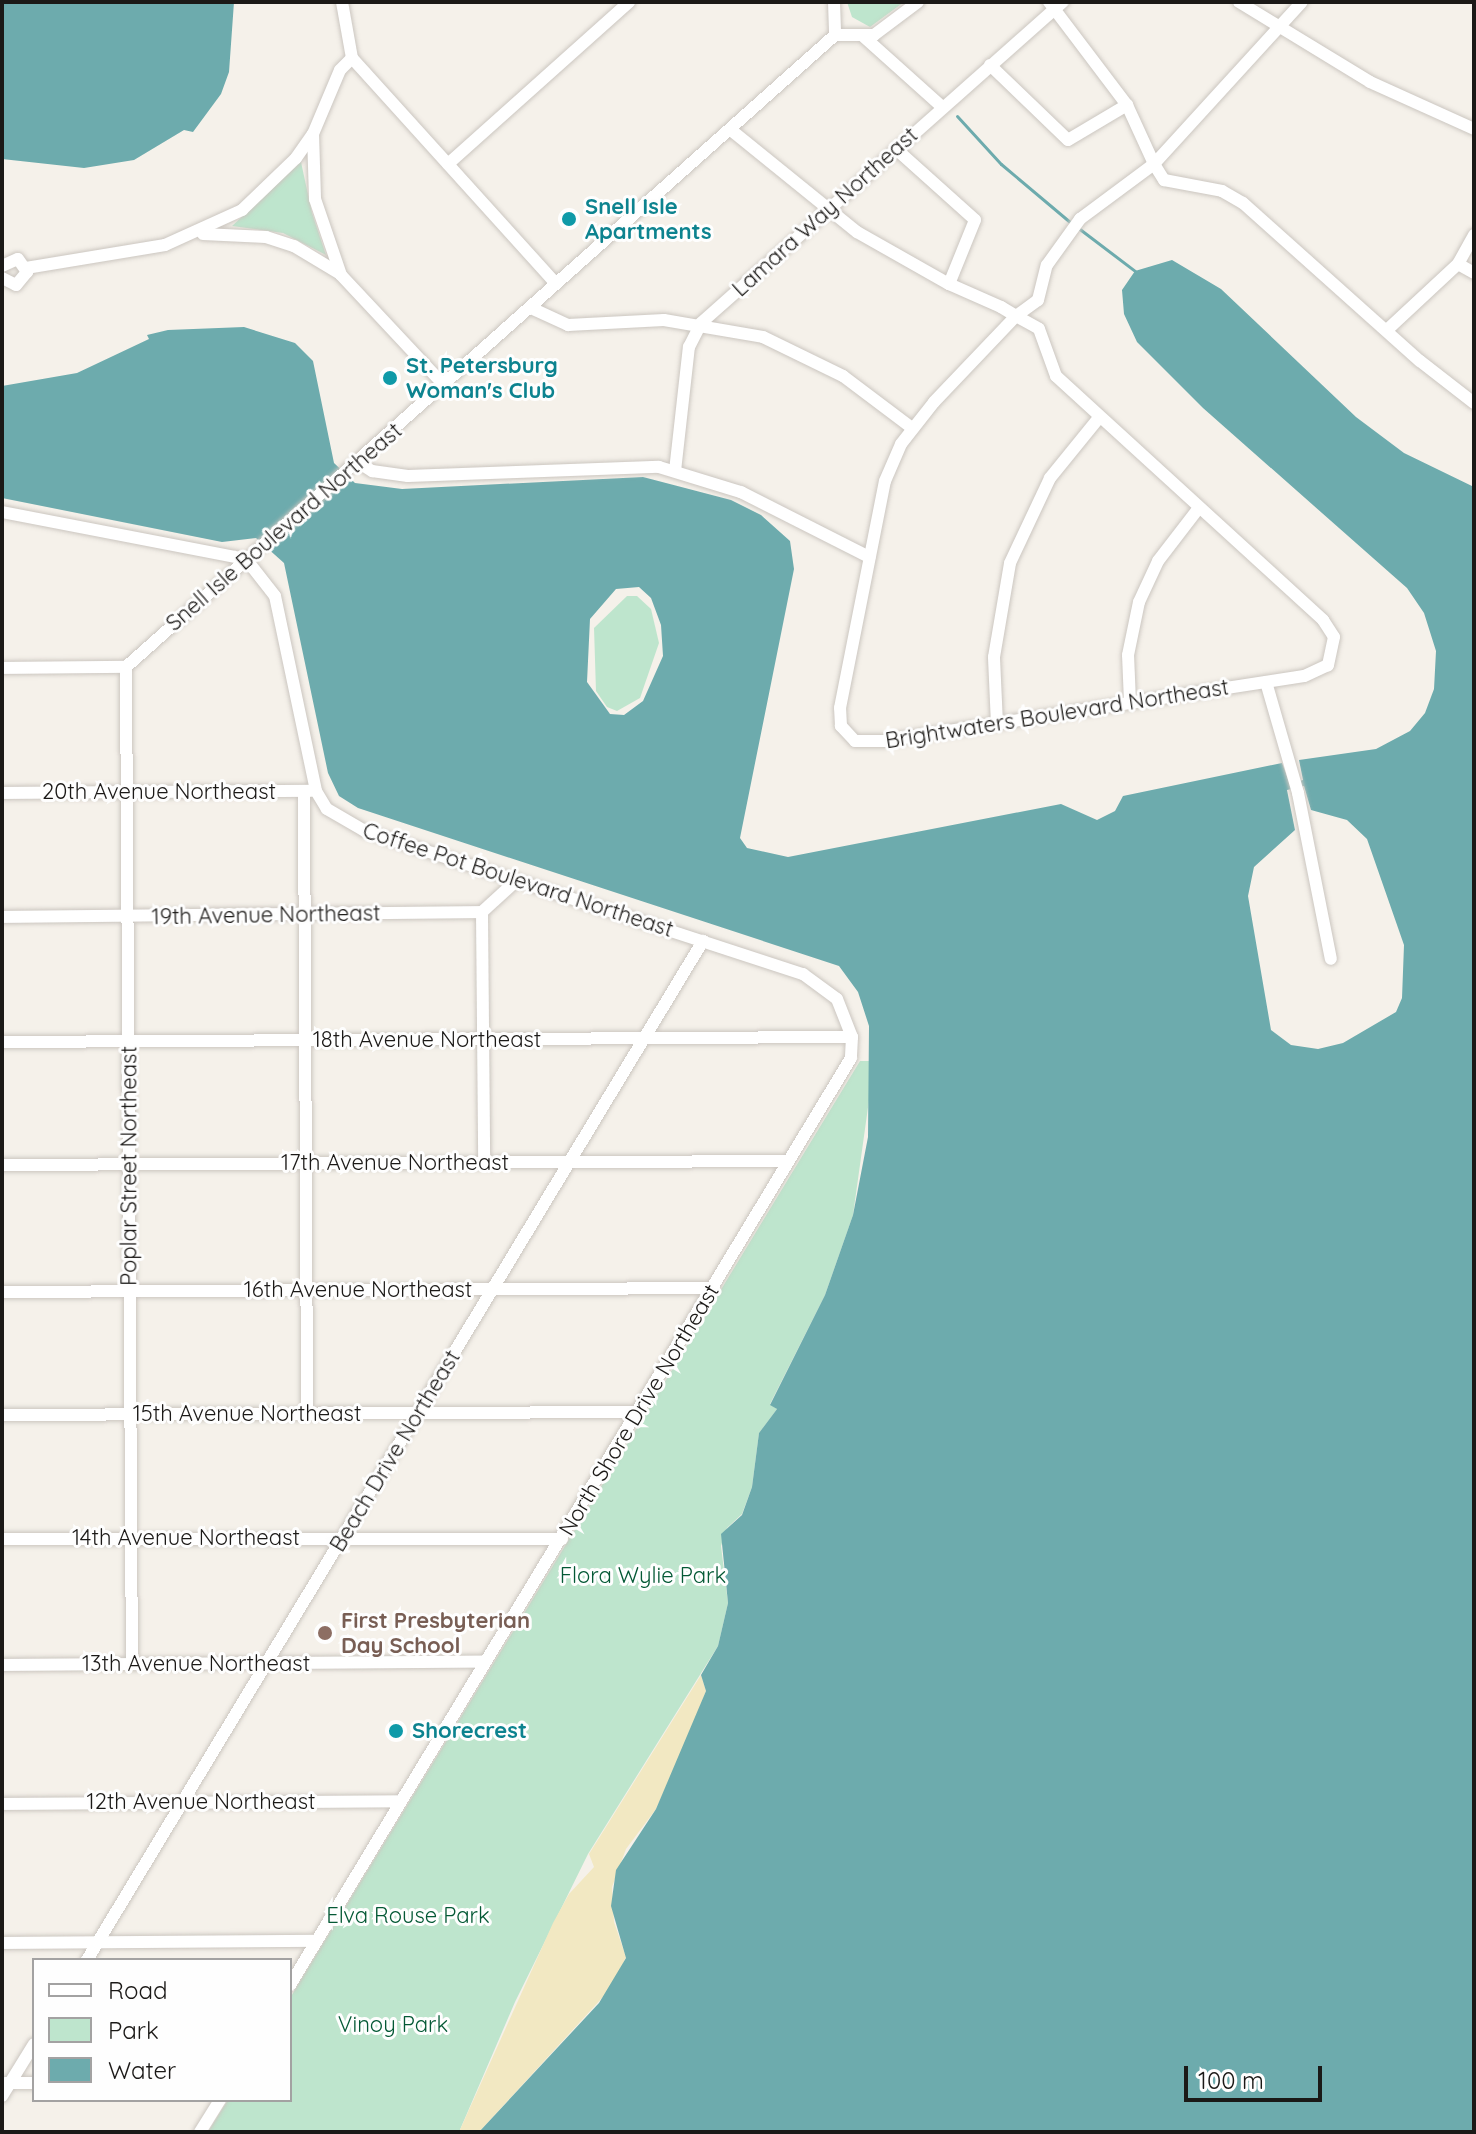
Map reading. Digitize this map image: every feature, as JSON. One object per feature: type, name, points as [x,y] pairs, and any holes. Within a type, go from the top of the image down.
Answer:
[{"type":"street","points":[[342,2],[352,58],[556,284]]},
{"type":"street","points":[[448,164],[629,2]]},
{"type":"street","points":[[834,2],[835,35],[863,36],[883,31],[918,2]]},
{"type":"street","points":[[1239,2],[1370,82],[1474,129]]},
{"type":"street","name":"Brightwaters Boulevard Northeast","points":[[869,557],[840,708],[845,734],[855,741],[884,741],[1266,682],[1319,672],[1328,665],[1335,647],[1331,628],[1098,419],[1056,376],[1039,329],[1038,300],[1047,265],[1066,235],[1080,219],[1154,164],[1302,2]]},
{"type":"street","points":[[1056,4],[1127,105],[1164,180],[1222,191],[1243,203],[1474,403]]},
{"type":"street","name":"Lamara Way Northeast","points":[[675,471],[689,347],[701,323],[1056,4]]},
{"type":"street","name":"Snell Isle Boulevard Northeast","points":[[126,667],[835,35]]},
{"type":"street","points":[[863,36],[942,107]]},
{"type":"street","points":[[191,236],[255,200],[313,134],[340,70],[352,58]]},
{"type":"street","points":[[990,65],[1068,140],[1127,105]]},
{"type":"street","points":[[731,130],[828,211],[949,284],[1039,329]]},
{"type":"street","points":[[313,134],[315,199],[341,275]]},
{"type":"street","points":[[896,149],[975,220],[949,284]]},
{"type":"street","points":[[1387,330],[1458,264],[1474,235]]},
{"type":"street","points":[[2,266],[13,259],[26,268],[106,257],[191,236],[266,237],[294,246],[341,275],[444,385]]},
{"type":"street","points":[[1458,264],[1474,273]]},
{"type":"street","points":[[2,278],[20,283],[26,268]]},
{"type":"street","points":[[358,462],[372,471],[408,476],[636,466],[675,471],[741,492],[869,557],[885,481],[912,428],[1016,316],[1038,300]]},
{"type":"street","points":[[531,308],[568,325],[664,320],[701,323],[763,337],[812,358],[912,428]]},
{"type":"street","points":[[997,724],[997,627],[1010,563],[1050,478],[1098,419]]},
{"type":"street","points":[[1130,702],[1128,655],[1139,602],[1158,561],[1198,509]]},
{"type":"street","points":[[2,512],[246,559],[275,596],[310,791],[305,915],[307,1413]]},
{"type":"street","points":[[2,668],[126,667]]},
{"type":"street","name":"Poplar Street Northeast","points":[[126,667],[132,1664]]},
{"type":"street","points":[[1266,682],[1298,793],[1331,959]]},
{"type":"street","name":"20th Avenue Northeast","points":[[2,793],[310,791]]},
{"type":"street","name":"Coffee Pot Boulevard Northeast","points":[[310,791],[327,809],[349,824],[818,981],[842,1007],[852,1037]]},
{"type":"street","points":[[484,1163],[482,912],[517,880]]},
{"type":"street","name":"19th Avenue Northeast","points":[[2,917],[482,912]]},
{"type":"street","name":"Beach Drive Northeast","points":[[88,1958],[569,1162],[647,1039],[703,941]]},
{"type":"street","name":"18th Avenue Northeast","points":[[2,1042],[852,1037]]},
{"type":"street","name":"North Shore Drive Northeast","points":[[292,1982],[851,1058],[852,1037]]},
{"type":"street","name":"17th Avenue Northeast","points":[[2,1165],[788,1161]]},
{"type":"street","name":"16th Avenue Northeast","points":[[2,1292],[714,1288]]},
{"type":"street","name":"15th Avenue Northeast","points":[[2,1415],[637,1412]]},
{"type":"street","name":"14th Avenue Northeast","points":[[2,1539],[562,1539]]},
{"type":"street","name":"13th Avenue Northeast","points":[[2,1665],[485,1662]]},
{"type":"street","name":"12th Avenue Northeast","points":[[2,1804],[401,1801]]},
{"type":"street","points":[[2,1943],[316,1941]]},
{"type":"street","points":[[2,2096],[6,2083],[32,2047]]},
{"type":"street","points":[[6,2083],[32,2083]]},
{"type":"street","points":[[200,2132],[219,2102]]},
{"type":"green space","points":[[847,2],[904,2],[870,27],[852,17]]},
{"type":"green space","points":[[301,162],[312,213],[326,255],[283,233],[232,226]]},
{"type":"green space","points":[[627,596],[637,596],[651,609],[659,643],[640,698],[617,711],[607,707],[596,691],[594,628]]},
{"type":"green space","points":[[860,1061],[869,1061],[870,1093],[853,1215],[825,1295],[770,1404],[777,1409],[759,1433],[752,1487],[742,1514],[727,1528],[721,1546],[728,1603],[718,1646],[588,1854],[515,2002],[459,2132],[208,2132],[227,2102],[292,2102],[292,1995]]},
{"type":"sand","points":[[701,1675],[706,1691],[684,1748],[656,1809],[626,1849],[612,1887],[614,1922],[626,1957],[613,1986],[479,2132],[459,2132],[553,1923],[569,1894],[594,1867],[589,1854]]},
{"type":"water","points":[[2,2],[234,2],[229,72],[221,94],[193,132],[184,130],[134,160],[84,168],[2,159]]},
{"type":"water","points":[[1172,260],[1221,289],[1356,417],[1404,453],[1474,487],[1474,2132],[479,2132],[599,2003],[626,1958],[611,1906],[616,1870],[656,1809],[706,1691],[701,1675],[718,1646],[728,1603],[721,1534],[742,1515],[752,1487],[759,1433],[777,1409],[770,1405],[825,1295],[853,1215],[868,1137],[869,1026],[858,992],[839,966],[358,808],[339,796],[328,773],[284,563],[256,538],[222,542],[2,498],[2,386],[77,373],[149,339],[147,335],[168,330],[244,327],[295,343],[313,361],[334,463],[355,483],[402,489],[643,477],[731,500],[761,515],[790,541],[794,569],[740,838],[747,848],[788,857],[1061,804],[1097,820],[1115,811],[1123,796],[1282,763],[1290,784],[1303,780],[1299,760],[1376,749],[1410,731],[1425,713],[1434,689],[1436,651],[1424,613],[1407,588],[1203,408],[1137,342],[1124,314],[1122,290],[1135,271]],"holes":[[[639,587],[651,598],[661,625],[663,656],[643,701],[624,715],[610,714],[587,682],[590,619],[616,589]],[[1304,786],[1311,810],[1347,820],[1367,839],[1404,945],[1402,998],[1396,1012],[1343,1043],[1318,1049],[1291,1045],[1271,1030],[1248,896],[1254,867],[1295,830],[1287,790]]]},
{"type":"waterway","points":[[957,116],[1001,164],[1071,223]]},
{"type":"waterway","points":[[1077,227],[1135,271]]},
{"type":"place","name":"Snell Isle Apartments","points":[[569,219]]},
{"type":"place","name":"St. Petersburg Woman's Club","points":[[390,378]]},
{"type":"place","name":"First Presbyterian Day School","points":[[325,1633]]},
{"type":"place","name":"Shorecrest","points":[[396,1731]]},
{"type":"park label","name":"Flora Wylie Park","points":[[643,1576]]},
{"type":"park label","name":"Elva Rouse Park","points":[[408,1916]]},
{"type":"park label","name":"Vinoy Park","points":[[393,2025]]}]
